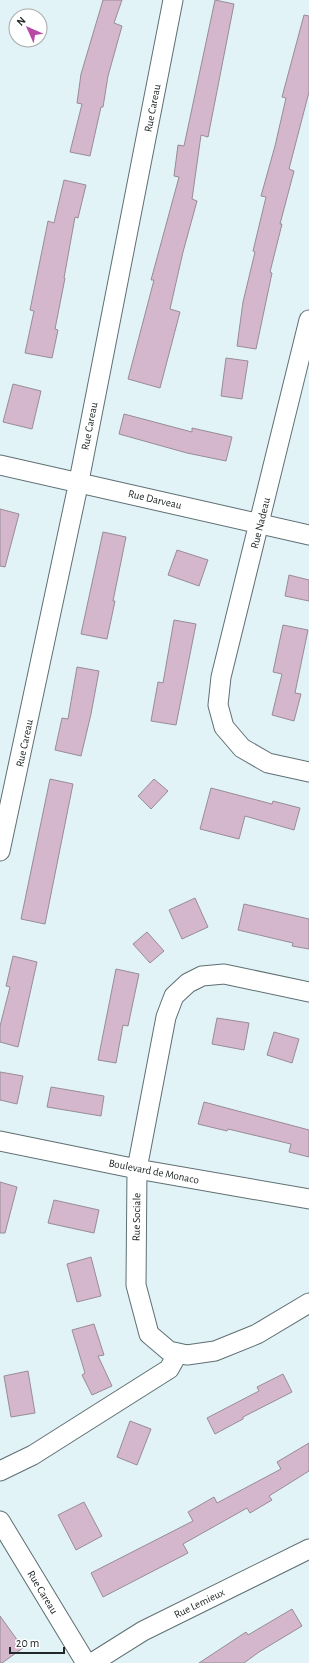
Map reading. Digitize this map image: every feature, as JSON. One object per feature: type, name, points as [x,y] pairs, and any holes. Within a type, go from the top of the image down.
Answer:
[{"type":"street","name":"Rue Careau","points":[[0,851],[78,481],[173,0]]},
{"type":"street","name":"Rue Nadeau","points":[[309,320],[260,524],[221,677],[218,705],[224,727],[242,748],[268,763],[309,772]]},
{"type":"street","name":"Rue Darveau","points":[[0,465],[78,481],[309,535]]},
{"type":"street","name":"Rue Sociale","points":[[309,992],[224,974],[202,976],[188,983],[174,996],[166,1017],[137,1169],[136,1285],[149,1334],[169,1352],[187,1355],[215,1351],[257,1334],[309,1303]]},
{"type":"street","name":"Boulevard de Monaco","points":[[0,1141],[137,1169],[309,1199]]},
{"type":"street","points":[[0,1471],[33,1455],[169,1369],[178,1353]]},
{"type":"street","name":"Rue Careau","points":[[0,1521],[86,1663]]},
{"type":"street","name":"Rue Lemieux","points":[[92,1663],[143,1631],[309,1549]]},
{"type":"building","points":[[103,0],[122,0],[114,23],[122,26],[108,76],[103,107],[101,107],[90,156],[70,152],[82,104],[77,103],[81,74]]},
{"type":"building","points":[[215,0],[234,4],[208,137],[201,135],[192,199],[197,201],[183,252],[170,309],[180,312],[160,388],[128,379],[154,280],[151,280],[179,177],[174,176],[178,145],[184,146]]},
{"type":"building","points":[[304,15],[309,16],[309,92],[289,169],[294,171],[280,224],[282,224],[270,272],[272,273],[256,349],[237,346],[243,302],[266,197],[261,196],[275,146],[286,98],[282,97]]},
{"type":"building","points":[[64,180],[86,185],[78,218],[75,217],[55,329],[58,330],[52,358],[25,353],[34,311],[30,310],[48,221],[54,223]]},
{"type":"building","points":[[226,358],[248,361],[242,399],[221,396]]},
{"type":"building","points":[[13,384],[41,391],[32,429],[3,422]]},
{"type":"building","points":[[124,414],[192,432],[192,428],[232,437],[226,461],[187,453],[119,434]]},
{"type":"building","points":[[0,509],[19,514],[5,567],[0,566]]},
{"type":"building","points":[[103,532],[126,537],[107,639],[81,634]]},
{"type":"building","points":[[177,550],[208,560],[199,586],[168,575]]},
{"type":"building","points":[[289,575],[309,580],[309,601],[285,596]]},
{"type":"building","points":[[174,620],[196,624],[176,725],[151,721],[158,682],[163,683]]},
{"type":"building","points":[[283,625],[308,630],[295,693],[301,694],[294,721],[272,715],[282,674],[273,672]]},
{"type":"building","points":[[77,667],[99,671],[81,756],[55,750],[62,718],[68,719]]},
{"type":"building","points":[[50,779],[73,784],[45,924],[21,919]]},
{"type":"building","points":[[154,779],[168,791],[151,809],[138,796]]},
{"type":"building","points":[[211,788],[272,804],[273,801],[300,808],[294,830],[245,816],[239,839],[200,829]]},
{"type":"building","points":[[195,898],[208,927],[182,939],[169,910]]},
{"type":"building","points":[[244,904],[309,919],[309,949],[292,946],[293,943],[238,930]]},
{"type":"building","points":[[147,932],[164,951],[150,963],[133,944]]},
{"type":"building","points":[[13,956],[37,962],[18,1047],[0,1042],[0,1026],[10,987],[6,986]]},
{"type":"building","points":[[116,969],[139,974],[128,1026],[123,1025],[116,1063],[98,1060]]},
{"type":"building","points":[[217,1018],[249,1023],[244,1050],[212,1044]]},
{"type":"building","points":[[274,1032],[299,1039],[292,1063],[267,1055]]},
{"type":"building","points":[[0,1072],[23,1076],[17,1104],[0,1100]]},
{"type":"building","points":[[51,1087],[104,1096],[101,1116],[47,1107]]},
{"type":"building","points":[[204,1102],[309,1130],[309,1157],[289,1152],[291,1144],[228,1129],[227,1131],[198,1124]]},
{"type":"building","points":[[0,1182],[17,1187],[5,1233],[0,1233]]},
{"type":"building","points":[[54,1200],[99,1210],[94,1233],[48,1223]]},
{"type":"building","points":[[91,1257],[101,1296],[77,1302],[67,1264]]},
{"type":"building","points":[[94,1324],[104,1355],[98,1356],[112,1386],[92,1395],[82,1375],[85,1373],[72,1330]]},
{"type":"building","points":[[28,1371],[35,1413],[11,1417],[4,1376]]},
{"type":"building","points":[[283,1374],[292,1392],[243,1417],[243,1419],[215,1434],[207,1418],[259,1391],[257,1387]]},
{"type":"building","points":[[130,1421],[151,1429],[137,1465],[117,1457]]},
{"type":"building","points":[[309,1443],[309,1471],[269,1496],[272,1500],[250,1513],[247,1508],[183,1544],[188,1553],[103,1597],[91,1573],[193,1521],[188,1512],[214,1497],[217,1503],[281,1469],[277,1462]]},
{"type":"building","points":[[84,1502],[102,1536],[76,1550],[58,1515]]},
{"type":"building","points":[[292,1609],[302,1626],[259,1652],[244,1663],[199,1663],[246,1632],[248,1635]]},
{"type":"building","points":[[0,1616],[23,1648],[2,1663],[0,1663]]}]
